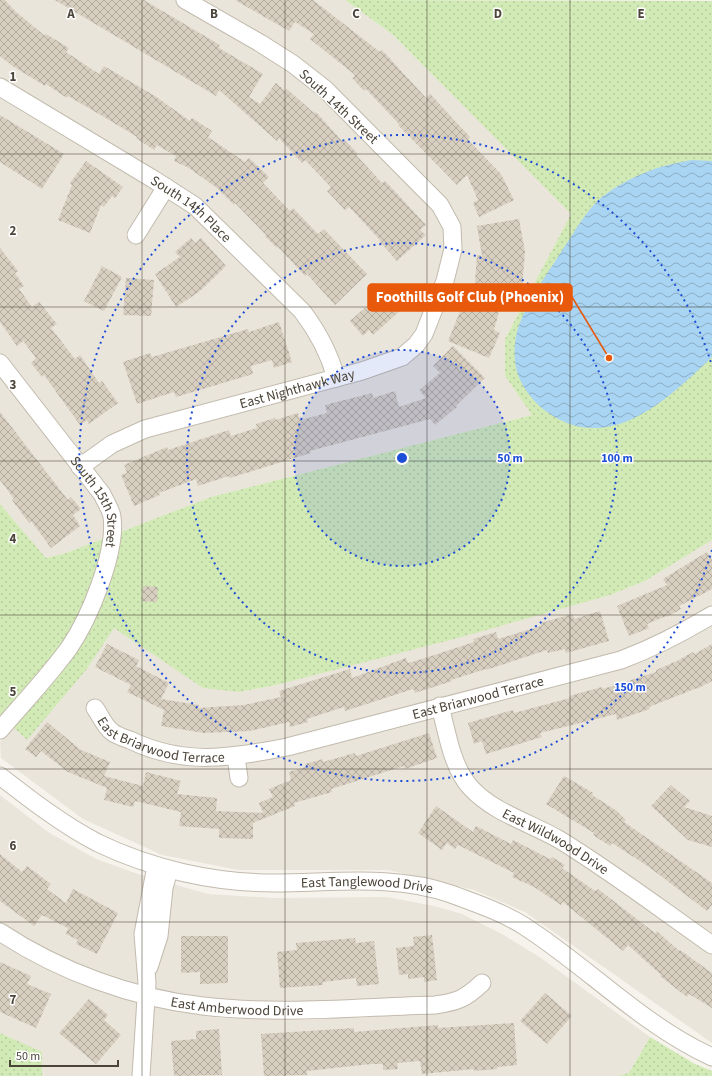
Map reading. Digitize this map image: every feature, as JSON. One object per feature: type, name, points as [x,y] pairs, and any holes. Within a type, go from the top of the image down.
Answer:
[{"type":"street","name":"South 14th Street","points":[[185,0],[260,43],[293,64],[325,90],[440,205],[452,227],[453,249]]},
{"type":"street","name":"South 14th Place","points":[[0,87],[195,206],[302,311],[326,347],[336,378]]},
{"type":"street","points":[[136,235],[166,187]]},
{"type":"street","name":"East Nighthawk Way","points":[[80,467],[112,444],[145,429],[384,365],[402,357],[416,345],[424,334],[445,281],[453,249]]},
{"type":"street","name":"South 15th Street","points":[[0,363],[102,494],[112,515],[112,533],[105,570],[85,619],[69,648],[0,730]]},
{"type":"street","name":"East Briarwood Terrace","points":[[95,708],[111,731],[143,747],[177,756],[208,759],[236,757],[287,748],[440,706],[621,660],[654,648],[683,633],[712,615]]},
{"type":"street","name":"East Wildwood Drive","points":[[440,706],[459,769],[470,787],[481,798],[505,812],[544,831],[587,857],[712,945]]},
{"type":"street","name":"East Briarwood Terrace","points":[[236,757],[239,778]]},
{"type":"street","name":"East Tanglewood Drive","points":[[0,776],[69,826],[99,843],[162,868],[244,882],[392,881],[449,894],[522,924],[658,1026],[712,1057]]},
{"type":"street","points":[[141,1076],[147,995],[147,971],[159,936],[153,922],[162,868]]},
{"type":"street","name":"East Amberwood Drive","points":[[0,932],[40,956],[100,982],[147,995],[202,1006],[252,1010],[435,1005],[457,1002],[469,995],[482,983]]},
{"type":"shaded area","points":[[0,0],[345,0],[392,34],[571,214],[505,339],[505,376],[533,415],[211,497],[66,553],[46,558],[0,504]]},
{"type":"shaded area","points":[[712,540],[712,1043],[525,912],[474,890],[388,870],[238,870],[162,855],[83,819],[1,758],[0,742],[63,669],[114,628],[239,692],[276,685],[610,595],[645,581]]},
{"type":"shaded area","points":[[0,795],[48,832],[96,859],[135,873],[208,894],[274,898],[387,897],[434,906],[462,914],[502,934],[541,958],[650,1037],[629,1073],[618,1076],[42,1076],[41,1052],[0,1033]]},
{"type":"green space","points":[[345,0],[712,1],[712,540],[645,581],[610,595],[458,638],[276,685],[239,692],[203,688],[114,628],[86,670],[27,740],[0,715],[0,504],[46,558],[66,553],[211,497],[532,415],[505,376],[505,339],[571,214],[392,34]]},
{"type":"green space","points":[[0,1033],[42,1052],[42,1076],[0,1076]]},
{"type":"green space","points":[[650,1037],[695,1064],[712,1071],[712,1076],[618,1076],[629,1073]]},
{"type":"water","points":[[692,160],[712,161],[712,357],[656,406],[635,418],[613,426],[590,428],[567,423],[543,409],[538,404],[524,387],[518,374],[515,360],[515,342],[523,315],[539,286],[586,214],[603,196],[645,172]]},
{"type":"building","points":[[0,0],[5,0],[15,11],[45,36],[46,34],[69,48],[66,52],[99,74],[104,66],[155,96],[190,121],[192,118],[212,131],[208,137],[245,162],[249,158],[269,177],[263,183],[290,211],[293,208],[318,234],[324,229],[367,274],[335,305],[307,274],[305,276],[235,203],[234,205],[217,188],[189,168],[174,161],[176,156],[157,145],[154,150],[136,138],[137,137],[104,117],[68,96],[67,98],[46,84],[45,86],[11,65],[0,56]]},
{"type":"building","points":[[55,0],[144,0],[220,45],[219,48],[263,74],[249,97],[260,104],[276,83],[285,91],[287,89],[314,113],[316,112],[343,142],[345,140],[358,154],[356,155],[382,183],[385,181],[426,225],[420,230],[426,235],[397,261],[379,241],[380,240],[349,207],[345,210],[327,191],[331,187],[305,160],[302,163],[279,138],[277,141],[219,90],[216,96]]},
{"type":"building","points":[[235,0],[313,0],[380,52],[382,50],[426,98],[430,94],[470,137],[468,140],[501,174],[514,200],[479,217],[473,203],[478,200],[467,175],[457,185],[398,125],[399,124],[366,89],[364,91],[352,78],[355,75],[310,39],[314,34],[295,22],[289,31]]},
{"type":"building","points":[[0,115],[64,154],[42,189],[0,162]]},
{"type":"building","points":[[86,161],[123,187],[115,198],[112,196],[104,207],[101,205],[90,233],[58,220],[72,185],[70,183]]},
{"type":"building","points":[[519,219],[525,252],[522,287],[506,286],[494,330],[500,333],[489,358],[448,341],[459,314],[465,293],[474,296],[477,255],[482,256],[477,226]]},
{"type":"building","points":[[191,238],[195,243],[201,238],[226,266],[199,292],[176,307],[155,274],[180,257],[175,252]]},
{"type":"building","points":[[0,248],[18,271],[15,273],[24,286],[19,289],[32,307],[39,302],[57,324],[51,328],[75,359],[80,355],[99,383],[102,381],[118,403],[89,424],[87,420],[80,425],[44,375],[42,377],[31,363],[36,358],[23,341],[17,346],[0,322]]},
{"type":"building","points":[[102,266],[122,277],[104,311],[84,301]]},
{"type":"building","points":[[126,278],[154,280],[151,316],[123,315]]},
{"type":"building","points":[[383,292],[400,311],[373,335],[369,330],[363,336],[350,321]]},
{"type":"building","points":[[279,322],[292,362],[274,368],[272,360],[251,366],[253,374],[176,397],[174,392],[137,404],[123,362],[150,353],[152,357],[248,329],[249,332]]},
{"type":"building","points":[[453,346],[485,378],[456,406],[457,407],[435,425],[430,419],[310,451],[311,453],[230,478],[229,476],[198,486],[196,479],[159,493],[160,495],[134,506],[121,475],[127,473],[124,465],[167,447],[168,450],[229,430],[231,436],[257,428],[256,424],[275,418],[275,420],[298,413],[300,420],[327,413],[325,405],[372,393],[373,398],[395,391],[399,407],[426,398],[419,390],[440,373],[433,366]]},
{"type":"building","points":[[0,412],[68,500],[71,497],[81,509],[73,515],[80,526],[51,548],[31,521],[29,523],[12,500],[14,499],[0,480]]},
{"type":"building","points":[[707,552],[712,560],[712,589],[679,606],[681,609],[667,617],[666,616],[647,624],[649,628],[629,636],[617,606],[667,585],[663,579]]},
{"type":"building","points":[[143,586],[158,587],[157,602],[142,601]]},
{"type":"building","points":[[600,611],[609,641],[566,653],[565,649],[548,653],[547,650],[451,680],[452,681],[415,693],[413,689],[345,711],[344,707],[307,719],[308,722],[290,727],[289,722],[249,731],[204,733],[161,726],[164,710],[127,692],[131,685],[95,667],[107,644],[139,660],[136,666],[169,683],[161,699],[199,705],[198,708],[244,705],[281,697],[279,691],[350,669],[352,678],[406,658],[408,663],[422,659],[474,642],[473,639],[496,632],[498,639],[541,626],[540,623],[573,614],[574,619]]},
{"type":"building","points":[[712,644],[712,681],[697,689],[649,707],[650,709],[617,720],[616,714],[540,733],[542,737],[486,754],[482,741],[474,744],[468,723],[513,710],[514,713],[570,698],[569,696],[602,687],[603,689],[656,672],[656,670],[693,652],[695,654]]},
{"type":"building","points":[[47,722],[81,750],[110,762],[104,776],[143,786],[146,772],[181,781],[177,794],[217,798],[216,811],[263,813],[259,803],[273,797],[269,789],[291,780],[289,772],[306,767],[305,764],[323,759],[323,762],[355,753],[356,756],[429,733],[437,758],[405,769],[404,766],[331,789],[332,792],[294,803],[295,806],[253,823],[253,839],[219,838],[219,829],[179,826],[181,812],[135,801],[133,807],[104,800],[107,788],[68,772],[41,751],[36,757],[25,749]]},
{"type":"building","points":[[564,776],[593,793],[592,795],[617,811],[626,820],[624,822],[712,883],[712,905],[707,911],[649,867],[612,843],[610,846],[593,835],[594,833],[546,804]]},
{"type":"building","points":[[671,785],[690,801],[684,807],[712,816],[712,847],[688,840],[651,806]]},
{"type":"building","points":[[436,806],[473,832],[476,826],[511,844],[513,840],[550,859],[552,857],[565,865],[562,868],[595,891],[598,889],[655,933],[657,931],[679,951],[680,950],[712,973],[712,1008],[689,994],[687,997],[660,976],[661,975],[628,945],[623,951],[563,902],[561,905],[534,887],[512,877],[514,873],[458,845],[455,849],[447,843],[442,850],[418,833]]},
{"type":"building","points":[[0,854],[22,872],[27,866],[51,884],[47,889],[66,903],[73,889],[118,913],[97,954],[76,944],[78,940],[66,934],[68,928],[42,915],[34,926],[0,901]]},
{"type":"building","points":[[432,935],[437,980],[424,982],[424,977],[408,979],[408,974],[399,975],[396,948],[414,946],[413,937]]},
{"type":"building","points":[[181,936],[228,936],[228,983],[200,984],[200,972],[181,973]]},
{"type":"building","points":[[355,938],[356,943],[374,941],[379,984],[357,986],[356,978],[323,982],[323,985],[280,988],[277,952],[297,950],[296,943]]},
{"type":"building","points":[[0,962],[31,976],[27,984],[51,994],[36,1028],[0,1012]]},
{"type":"building","points":[[545,993],[572,1016],[547,1044],[520,1021]]},
{"type":"building","points":[[89,999],[108,1015],[104,1020],[121,1035],[96,1064],[59,1033]]},
{"type":"building","points":[[514,1023],[517,1065],[497,1067],[497,1069],[474,1071],[474,1069],[422,1074],[420,1061],[397,1063],[398,1069],[383,1070],[383,1064],[371,1064],[307,1071],[307,1075],[264,1076],[261,1034],[354,1028],[354,1032],[438,1025],[438,1028]]},
{"type":"building","points":[[219,1029],[222,1075],[174,1076],[171,1041],[196,1039],[196,1031]]},
{"type":"place","name":"Foothills Golf Club (Phoenix)","points":[[609,358]]}]
